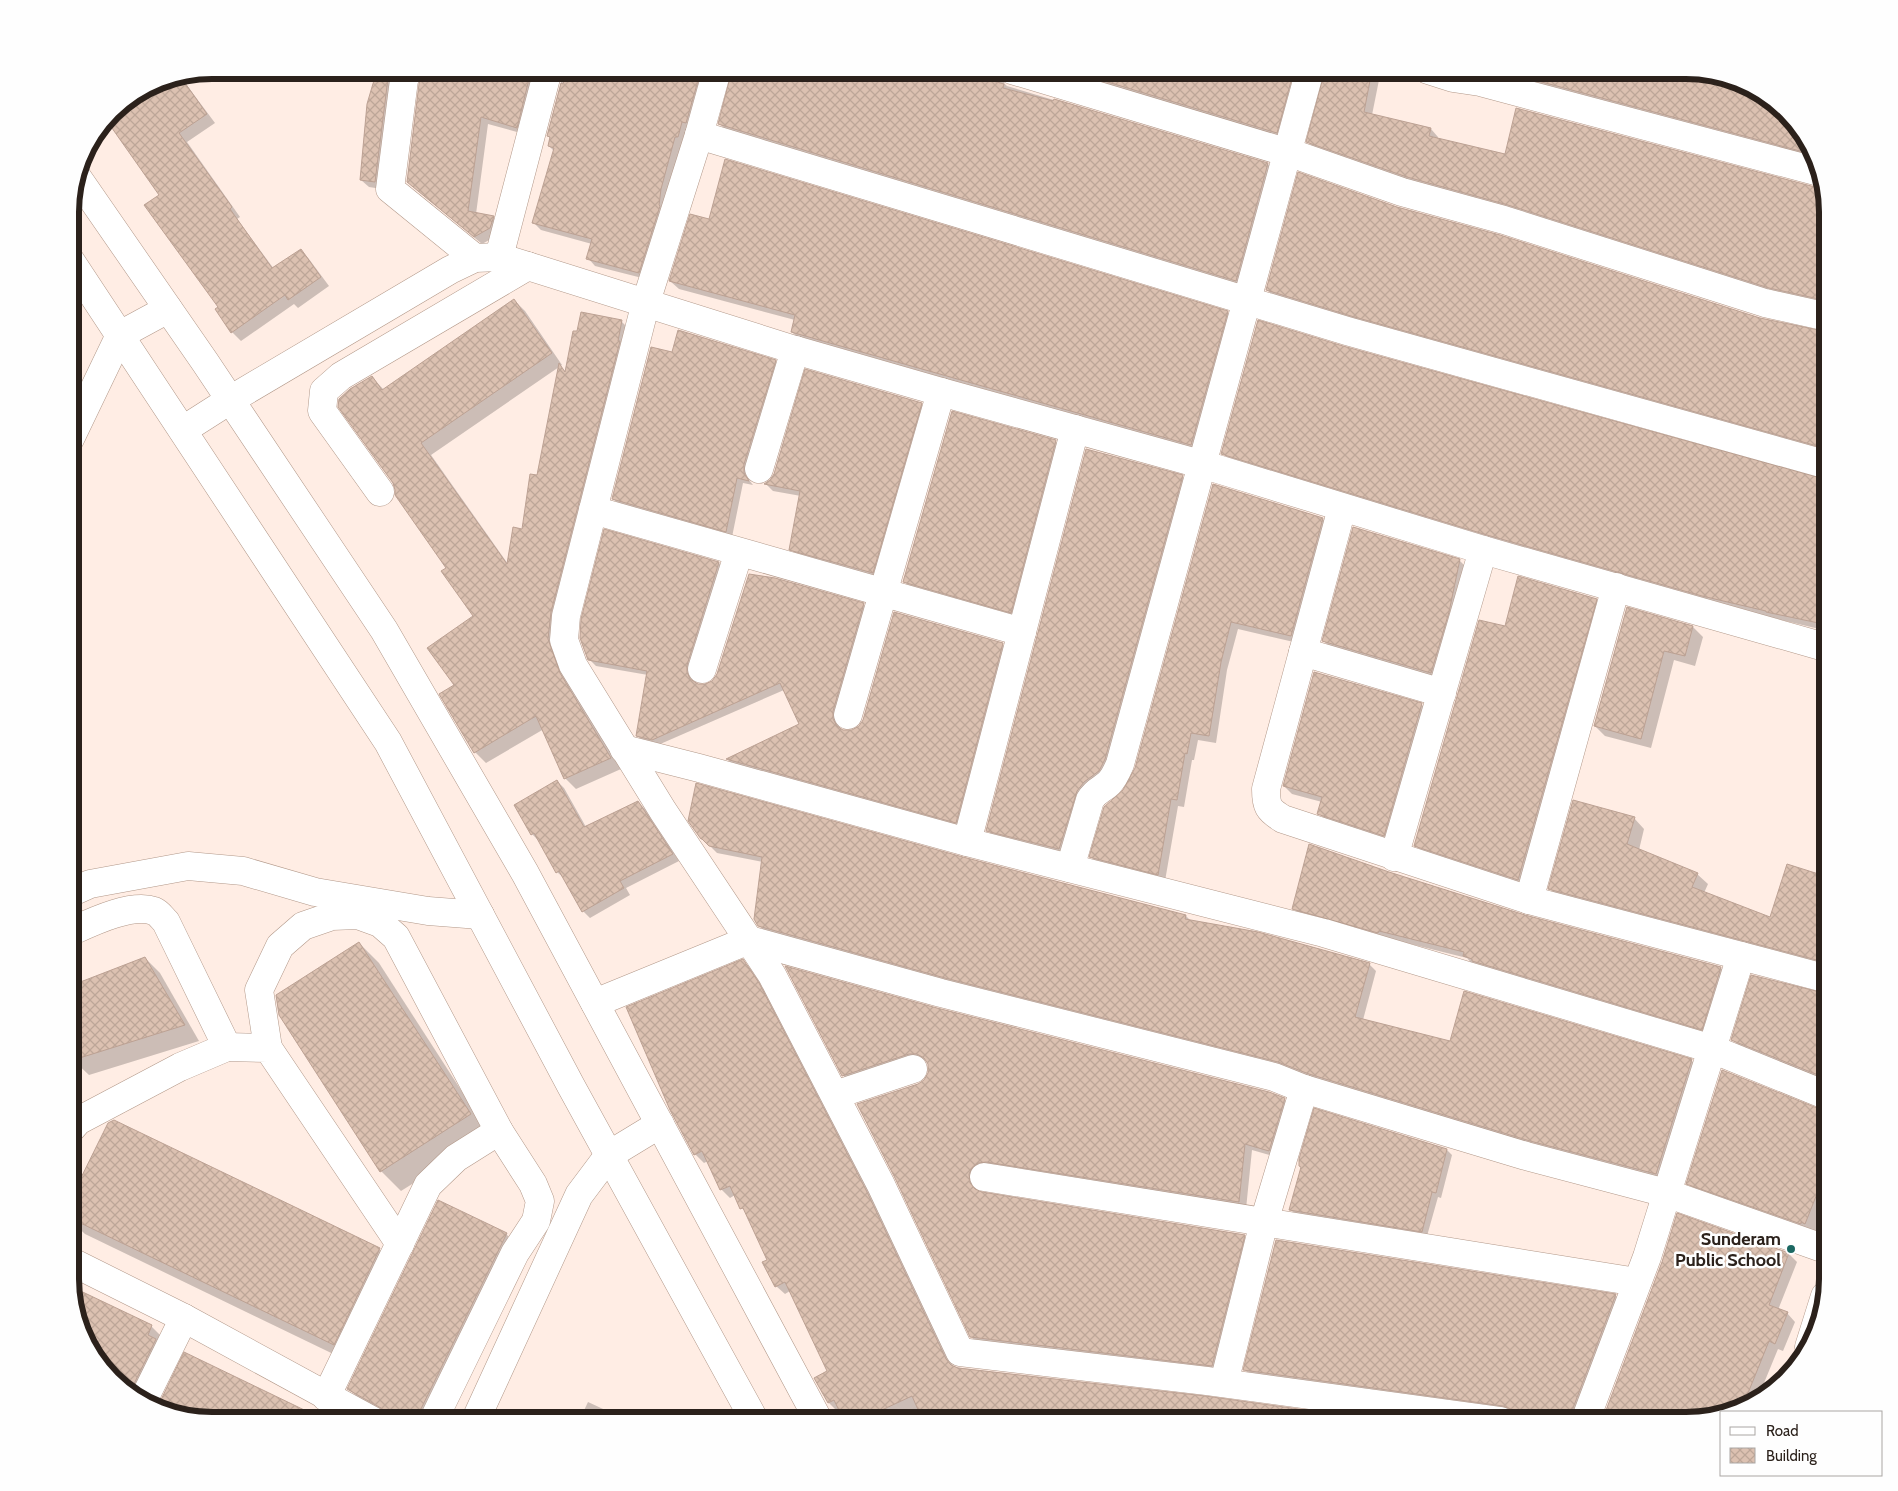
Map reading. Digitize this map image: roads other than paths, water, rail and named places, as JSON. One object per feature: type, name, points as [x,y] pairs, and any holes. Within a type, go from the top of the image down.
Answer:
[{"type":"street","points":[[404,79],[390,189],[487,258],[528,266],[795,350],[1202,464],[1483,550],[1819,645]]},
{"type":"street","points":[[487,258],[545,79]]},
{"type":"street","points":[[715,79],[699,135],[646,302],[566,616],[564,640],[573,665],[624,749],[772,976],[882,1184],[960,1352],[1224,1383],[1435,1412]]},
{"type":"street","points":[[1042,79],[1288,153],[1402,192],[1504,220],[1765,303],[1819,315]]},
{"type":"street","points":[[1070,868],[1090,800],[1094,793],[1114,778],[1120,764],[1308,79]]},
{"type":"street","points":[[1460,79],[1480,82],[1812,170]]},
{"type":"street","points":[[699,135],[1356,333],[1819,462]]},
{"type":"street","points":[[82,184],[230,400],[384,630],[526,873],[814,1412]]},
{"type":"street","points":[[183,430],[230,400],[450,270],[487,258]]},
{"type":"street","points":[[380,492],[322,411],[324,392],[342,376],[528,266]]},
{"type":"street","points":[[79,274],[388,742],[609,1155],[750,1412]]},
{"type":"street","points":[[79,420],[120,335],[168,309]]},
{"type":"street","points":[[759,469],[795,350]]},
{"type":"street","points":[[848,715],[941,392]]},
{"type":"street","points":[[967,842],[1075,429]]},
{"type":"street","points":[[1342,508],[1266,789],[1266,801],[1271,812],[1283,819],[1394,857],[1529,900],[1819,977]]},
{"type":"street","points":[[593,510],[1022,632]]},
{"type":"street","points":[[1394,857],[1483,550]]},
{"type":"street","points":[[702,669],[739,552]]},
{"type":"street","points":[[1529,900],[1616,587]]},
{"type":"street","points":[[1303,652],[1442,693]]},
{"type":"street","points":[[624,749],[967,842],[1324,932],[1712,1049],[1819,1092]]},
{"type":"street","points":[[79,889],[90,884],[188,866],[243,871],[315,892],[428,911],[480,914]]},
{"type":"street","points":[[79,928],[141,908],[157,912],[166,922],[227,1047]]},
{"type":"street","points":[[400,1244],[268,1048],[259,990],[280,946],[303,926],[332,916],[358,915],[380,923],[396,936],[499,1131],[533,1184],[540,1201],[536,1220],[515,1253],[437,1412]]},
{"type":"street","points":[[595,1003],[749,940],[941,993],[1274,1076],[1304,1089],[1526,1156],[1666,1194],[1819,1247]]},
{"type":"street","points":[[1588,1412],[1637,1282],[1741,956]]},
{"type":"street","points":[[79,1120],[180,1067],[227,1047],[268,1048]]},
{"type":"street","points":[[835,1096],[913,1069]]},
{"type":"street","points":[[1224,1383],[1264,1222],[1304,1089]]},
{"type":"street","points":[[479,1412],[579,1195],[609,1155],[660,1124]]},
{"type":"street","points":[[326,1396],[428,1184],[456,1158],[499,1131]]},
{"type":"street","points":[[984,1177],[1637,1282]]},
{"type":"street","points":[[79,1266],[184,1318],[356,1412]]},
{"type":"street","points":[[146,1395],[184,1318]]},
{"type":"place","name":"Sunderam Public School","points":[[1791,1249]]}]
